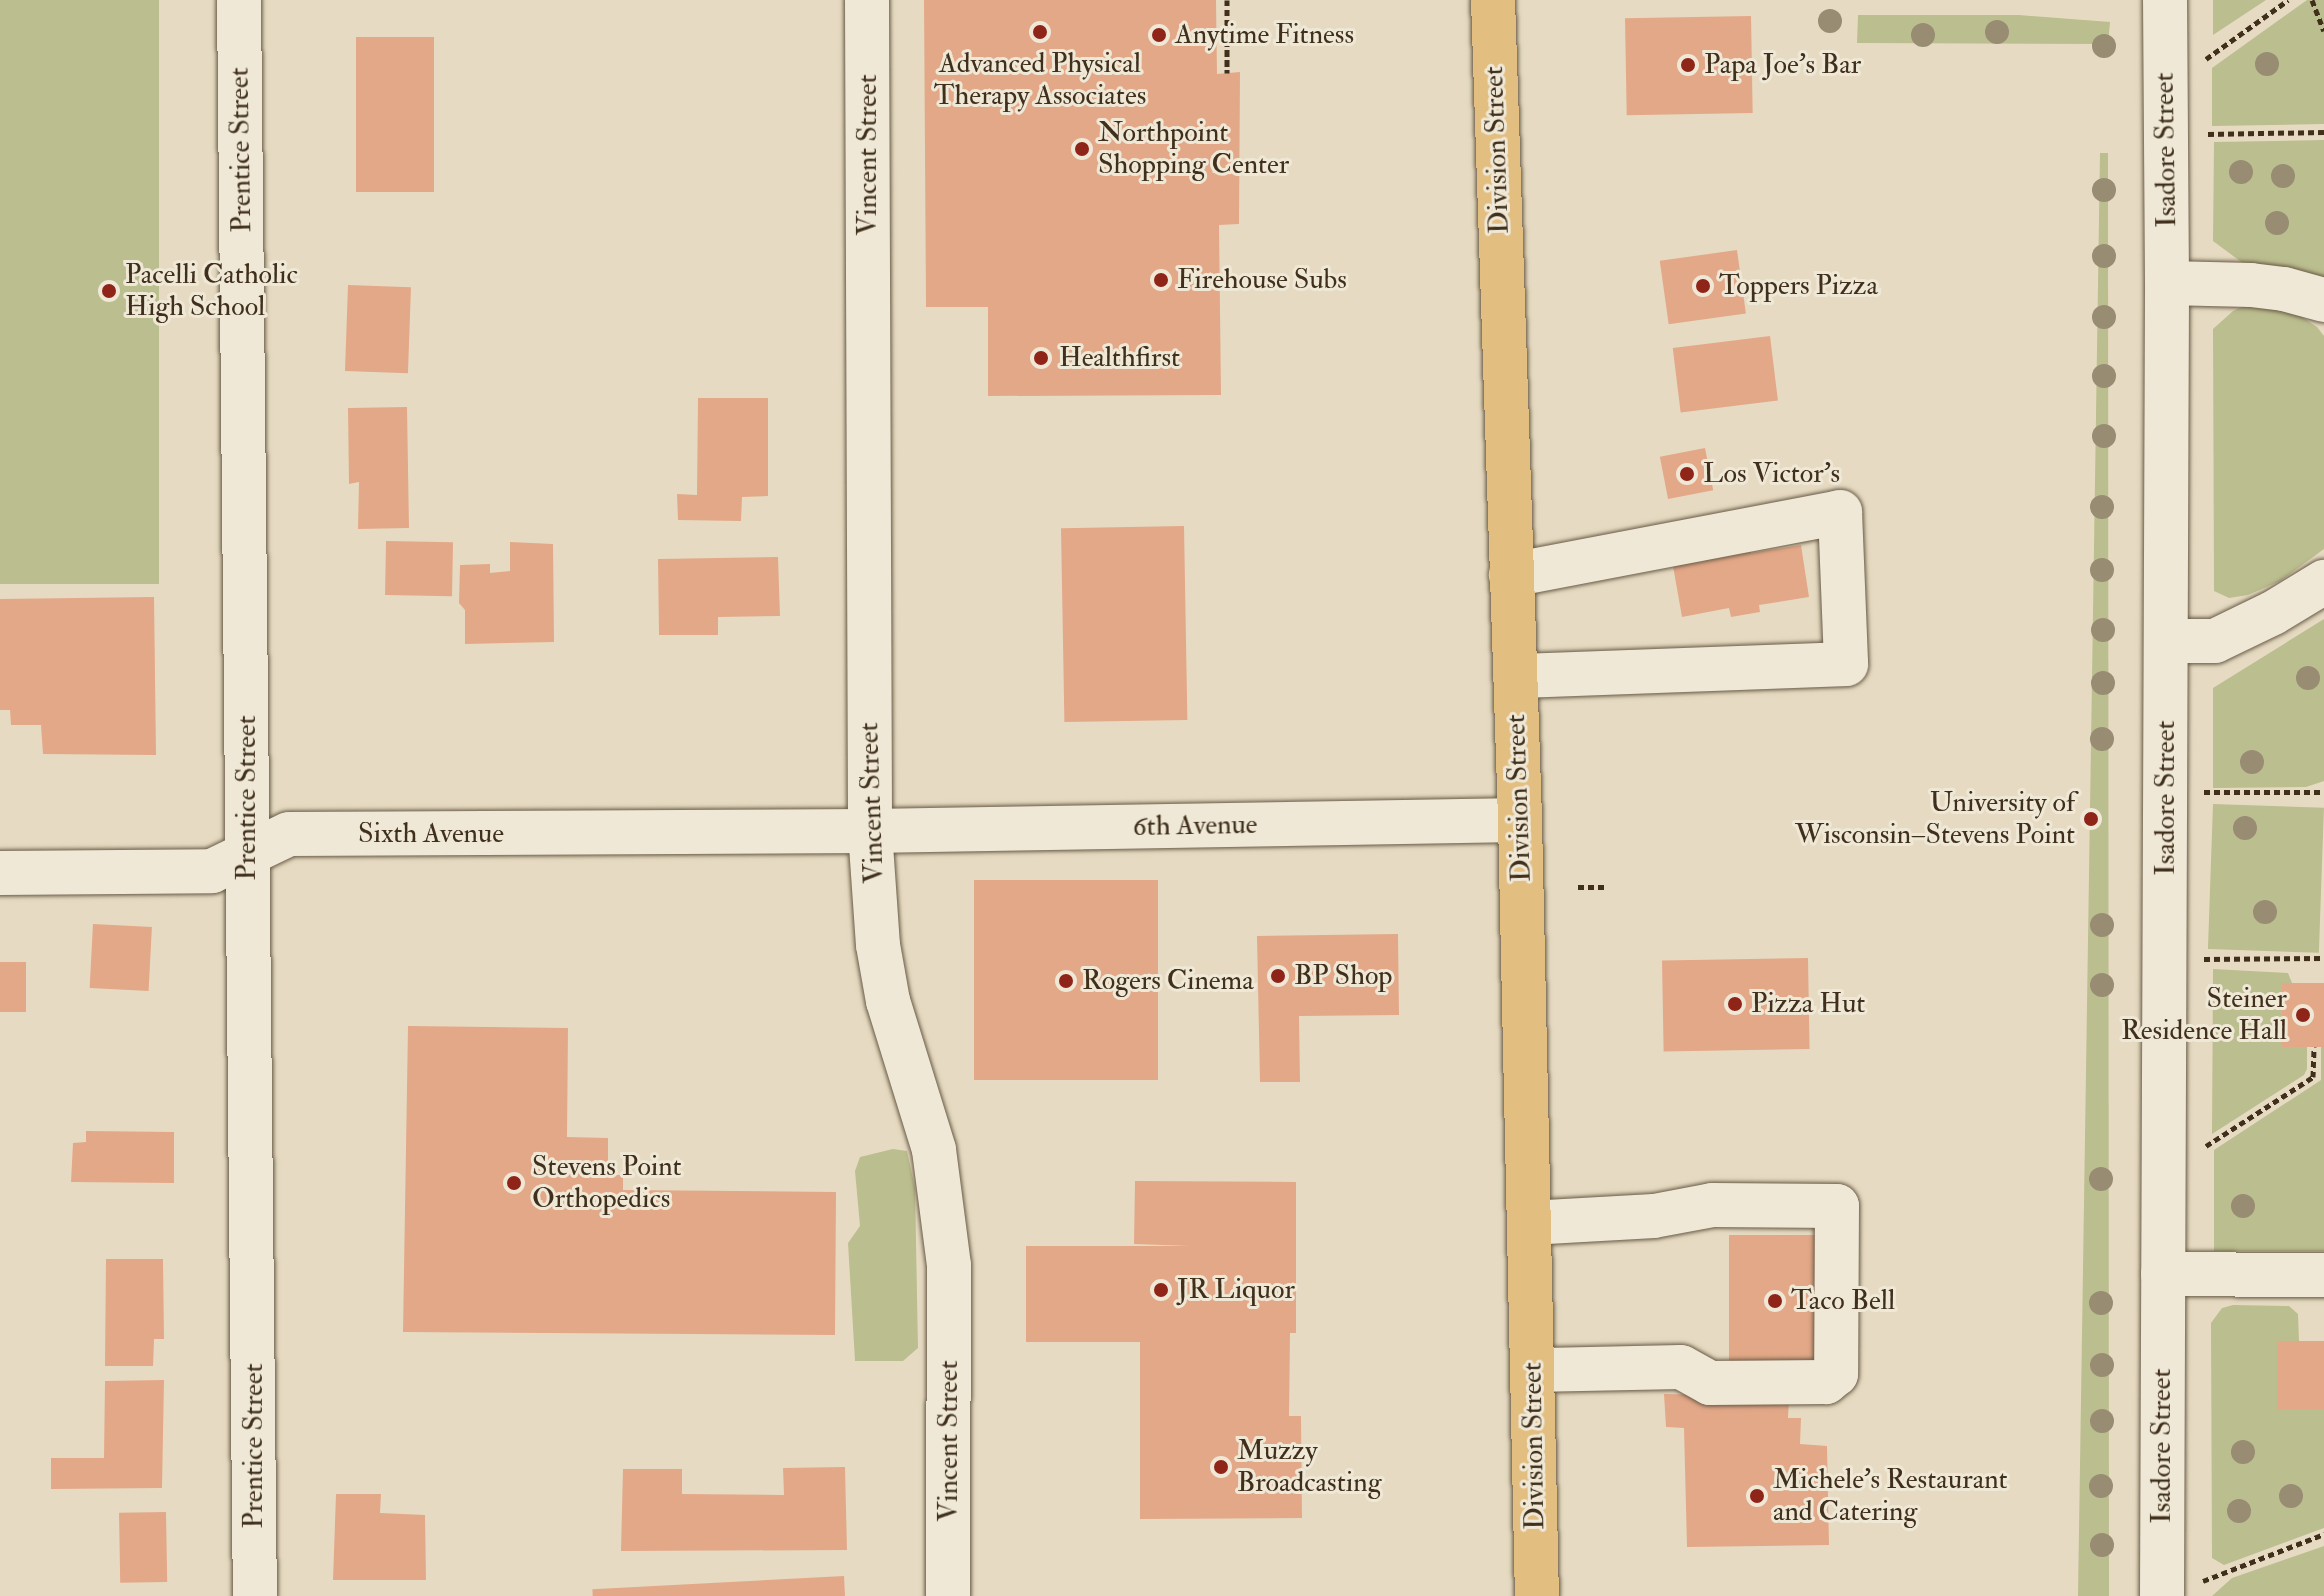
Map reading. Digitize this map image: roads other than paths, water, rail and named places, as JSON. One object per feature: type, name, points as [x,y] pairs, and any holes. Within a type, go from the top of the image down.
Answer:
[{"type":"main road","name":"Division Street","points":[[1493,0],[1520,820],[1537,1596]]},
{"type":"street","name":"Prentice Street","points":[[239,0],[255,1596]]},
{"type":"street","name":"Vincent Street","points":[[867,0],[870,831],[878,945],[886,987],[934,1150],[949,1265],[948,1596]]},
{"type":"street","name":"Isadore Street","points":[[2162,1596],[2167,641],[2165,0]]},
{"type":"street","points":[[2167,283],[2262,286],[2324,300]]},
{"type":"street","points":[[1511,575],[1840,512],[1846,664],[1515,676]]},
{"type":"street","points":[[2167,641],[2215,641],[2273,613],[2324,582]]},
{"type":"street","name":"6th Avenue","points":[[870,831],[1520,820]]},
{"type":"street","name":"Sixth Avenue","points":[[0,873],[212,871],[248,851],[289,834],[870,831]]},
{"type":"street","points":[[1529,1223],[1654,1216],[1712,1205],[1837,1206],[1836,1374],[1826,1382],[1710,1383],[1681,1367],[1532,1370]]},
{"type":"street","points":[[2163,1274],[2324,1275]]},
{"type":"place","name":"Advanced Physical Therapy Associates","points":[[1040,32]]},
{"type":"place","name":"Anytime Fitness","points":[[1159,35]]},
{"type":"place","name":"Papa Joe's Bar","points":[[1688,65]]},
{"type":"place","name":"Northpoint Shopping Center","points":[[1082,149]]},
{"type":"place","name":"Firehouse Subs","points":[[1161,280]]},
{"type":"place","name":"Toppers Pizza","points":[[1703,286]]},
{"type":"place","name":"Pacelli Catholic High School","points":[[109,291]]},
{"type":"place","name":"Healthfirst","points":[[1041,358]]},
{"type":"place","name":"Los Victor's","points":[[1687,474]]},
{"type":"place","name":"University of Wisconsin–Stevens Point","points":[[2091,819]]},
{"type":"place","name":"BP Shop","points":[[1278,976]]},
{"type":"place","name":"Rogers Cinema","points":[[1066,981]]},
{"type":"place","name":"Pizza Hut","points":[[1735,1004]]},
{"type":"place","name":"Steiner Residence Hall","points":[[2303,1015]]},
{"type":"place","name":"Stevens Point Orthopedics","points":[[514,1183]]},
{"type":"place","name":"JR Liquor","points":[[1161,1290]]},
{"type":"place","name":"Taco Bell","points":[[1775,1301]]},
{"type":"place","name":"Muzzy Broadcasting","points":[[1221,1467]]},
{"type":"place","name":"Michele's Restaurant and Catering","points":[[1757,1496]]}]
